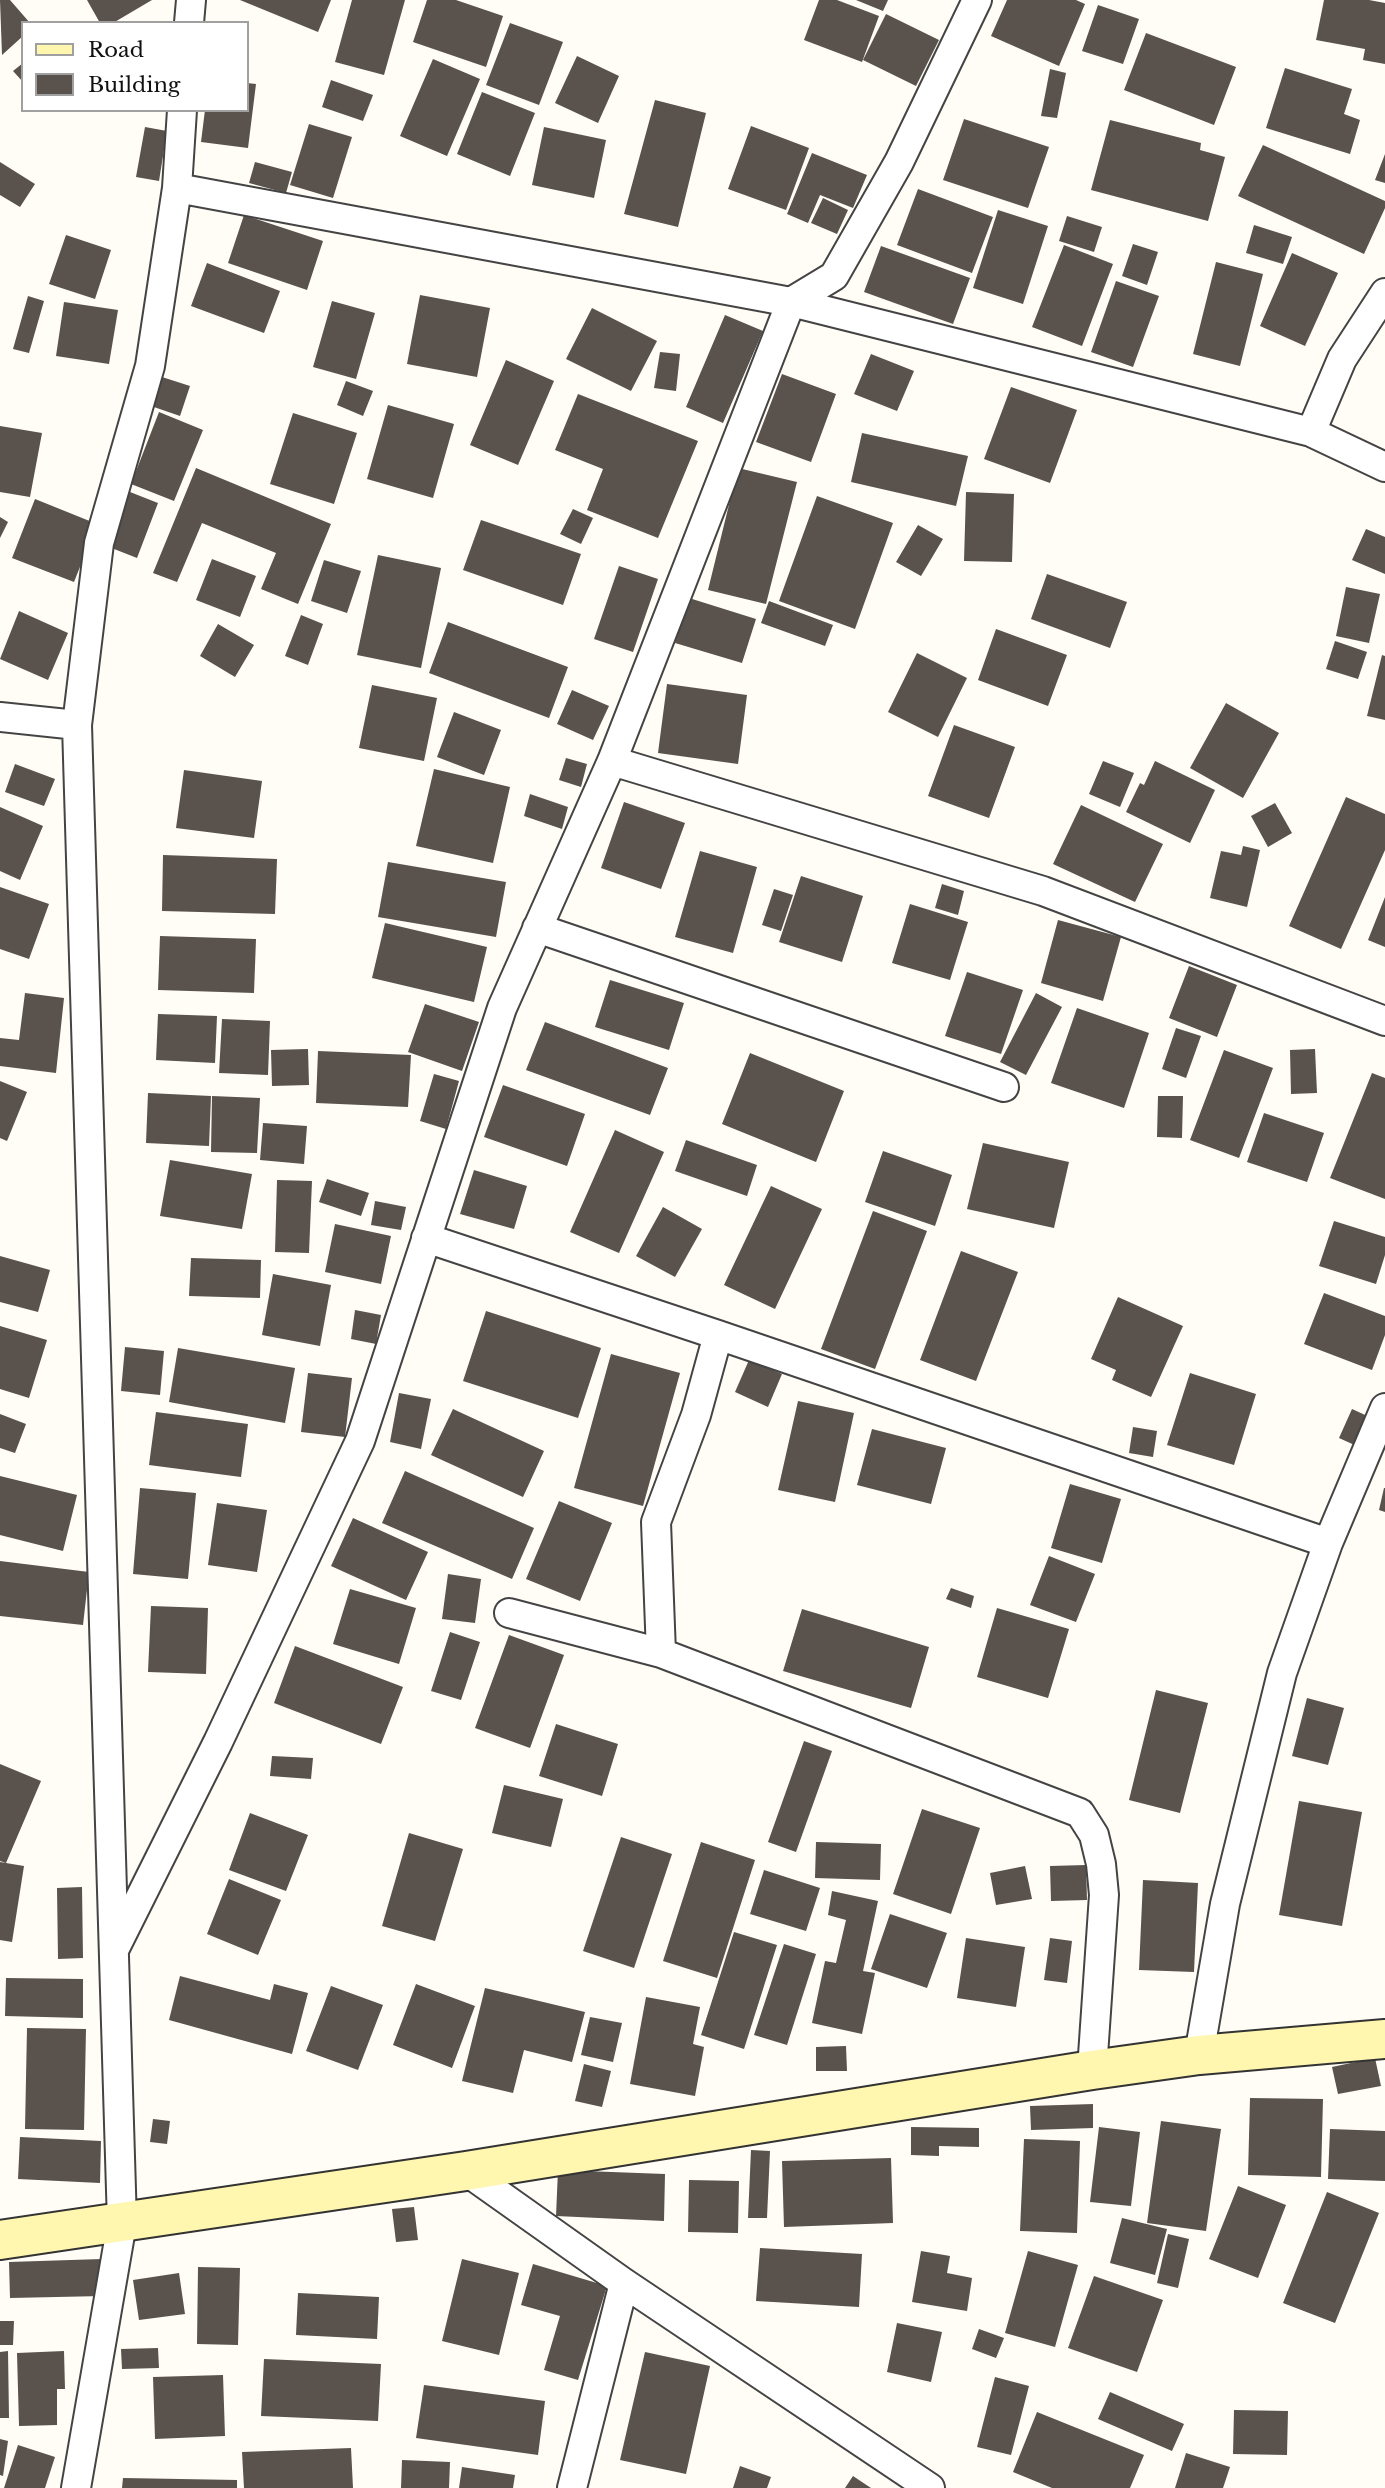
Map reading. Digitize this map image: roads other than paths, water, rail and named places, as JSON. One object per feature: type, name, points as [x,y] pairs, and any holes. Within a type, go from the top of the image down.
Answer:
[{"type":"street","points":[[189,21],[191,0]]},
{"type":"street","points":[[115,1948],[218,1742],[360,1441],[502,1008],[612,761],[791,302],[834,276],[899,162],[977,0]]},
{"type":"street","points":[[76,2488],[122,2223],[77,725],[99,543],[150,366],[177,188],[182,112]]},
{"type":"street","points":[[177,188],[791,302],[1311,432],[1385,467]]},
{"type":"street","points":[[1311,432],[1342,359],[1385,293]]},
{"type":"street","points":[[0,717],[77,725]]},
{"type":"street","points":[[612,761],[1043,891],[1385,1021]]},
{"type":"street","points":[[537,928],[1004,1087]]},
{"type":"street","points":[[426,1238],[1328,1543]]},
{"type":"street","points":[[661,1653],[656,1522],[696,1415],[718,1335]]},
{"type":"street","points":[[1199,2055],[1225,1904],[1282,1673],[1328,1543],[1385,1408]]},
{"type":"street","points":[[509,1613],[661,1653],[1080,1813],[1094,1835],[1101,1864],[1104,1895],[1092,2070]]},
{"type":"street","points":[[0,2240],[466,2171],[1092,2070],[1199,2055],[1385,2039]]},
{"type":"street","points":[[466,2171],[624,2283],[929,2488]]},
{"type":"street","points":[[572,2488],[624,2283]]}]
